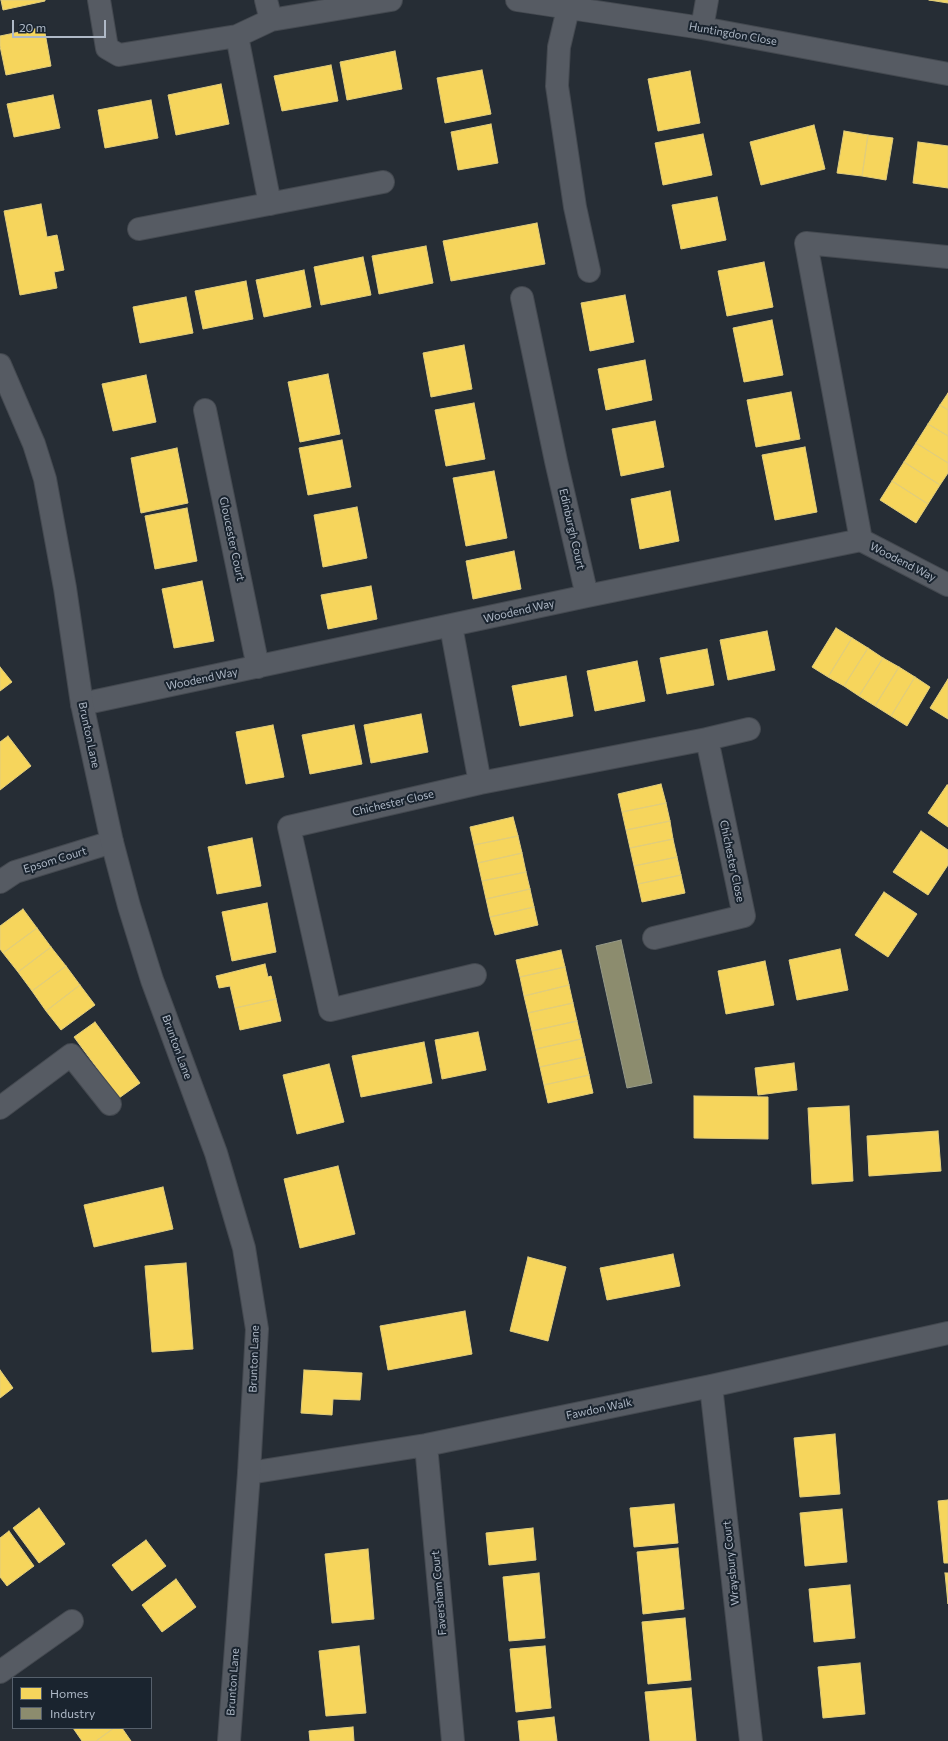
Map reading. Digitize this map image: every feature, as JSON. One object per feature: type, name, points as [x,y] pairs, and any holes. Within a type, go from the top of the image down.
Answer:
[{"type":"street","points":[[99,0],[107,48],[119,56],[237,36],[269,10],[391,0]]},
{"type":"street","name":"Huntingdon Close","points":[[517,0],[568,9],[702,28],[948,74]]},
{"type":"street","points":[[702,28],[707,0]]},
{"type":"street","points":[[568,9],[559,47],[557,86],[575,207],[589,271]]},
{"type":"street","points":[[237,36],[270,204]]},
{"type":"street","points":[[139,229],[382,182]]},
{"type":"street","points":[[861,540],[806,243],[948,257]]},
{"type":"street","name":"Edinburgh Court","points":[[522,298],[556,461],[587,596]]},
{"type":"street","name":"Brunton Lane","points":[[0,365],[34,444],[45,479],[65,588],[82,704],[112,842],[129,906],[152,980],[216,1153],[244,1248],[257,1329],[249,1473],[229,1741]]},
{"type":"street","name":"Gloucester Court","points":[[205,410],[258,667]]},
{"type":"street","name":"Woodend Way","points":[[82,704],[587,596],[861,540],[948,585]]},
{"type":"street","points":[[451,626],[480,783]]},
{"type":"street","name":"Chichester Close","points":[[475,975],[330,1010],[289,827],[480,783],[707,739],[749,729]]},
{"type":"street","name":"Chichester Close","points":[[654,938],[744,916],[707,739]]},
{"type":"street","name":"Epsom Court","points":[[0,882],[15,872],[112,842]]},
{"type":"street","points":[[0,1108],[71,1055],[110,1104]]},
{"type":"street","name":"Fawdon Walk","points":[[249,1473],[426,1445],[711,1386],[948,1333]]},
{"type":"street","name":"Wraysbury Court","points":[[711,1386],[751,1741]]},
{"type":"street","name":"Faversham Court","points":[[426,1445],[453,1741]]},
{"type":"street","points":[[0,1672],[72,1621]]},
{"type":"building: Homes","points":[[1,0],[45,0],[45,1],[3,10]]},
{"type":"building: Homes","points":[[929,0],[948,0],[948,3]]},
{"type":"building: Homes","points":[[44,27],[51,66],[6,75],[0,46],[0,36]]},
{"type":"building: Homes","points":[[395,51],[402,89],[347,100],[340,62]]},
{"type":"building: Homes","points":[[331,65],[338,101],[282,111],[274,76]]},
{"type":"building: Homes","points":[[482,70],[491,114],[445,123],[437,78]]},
{"type":"building: Homes","points":[[690,71],[700,123],[658,131],[648,79]]},
{"type":"building: Homes","points":[[221,84],[229,124],[176,135],[168,95]]},
{"type":"building: Homes","points":[[53,95],[60,128],[14,137],[7,104]]},
{"type":"building: Homes","points":[[151,100],[158,138],[105,148],[98,110]]},
{"type":"building: Homes","points":[[491,124],[498,163],[458,170],[451,132]]},
{"type":"building: Homes","points":[[814,125],[825,169],[761,185],[750,142]]},
{"type":"building: Homes","points":[[844,131],[868,135],[862,176],[837,173]]},
{"type":"building: Homes","points":[[703,134],[712,175],[663,185],[655,143]]},
{"type":"building: Homes","points":[[868,135],[893,138],[886,180],[862,176]]},
{"type":"building: Homes","points":[[918,142],[948,146],[948,188],[913,183]]},
{"type":"building: Homes","points":[[717,197],[726,240],[681,249],[672,205]]},
{"type":"building: Homes","points":[[41,204],[47,237],[57,235],[64,270],[54,272],[57,288],[20,295],[4,211]]},
{"type":"building: Homes","points":[[537,223],[545,264],[451,281],[443,241]]},
{"type":"building: Homes","points":[[426,246],[433,283],[379,294],[372,256]]},
{"type":"building: Homes","points":[[363,257],[371,295],[321,305],[314,267]]},
{"type":"building: Homes","points":[[764,262],[773,307],[727,316],[718,271]]},
{"type":"building: Homes","points":[[304,270],[311,307],[264,317],[256,280]]},
{"type":"building: Homes","points":[[246,281],[253,319],[203,329],[195,291]]},
{"type":"building: Homes","points":[[625,295],[634,342],[590,351],[581,303]]},
{"type":"building: Homes","points":[[186,297],[193,333],[140,343],[133,307]]},
{"type":"building: Homes","points":[[772,320],[783,375],[744,382],[733,328]]},
{"type":"building: Homes","points":[[464,345],[472,389],[431,397],[423,353]]},
{"type":"building: Homes","points":[[645,360],[652,400],[606,410],[598,369]]},
{"type":"building: Homes","points":[[328,374],[340,434],[300,442],[288,382]]},
{"type":"building: Homes","points":[[146,375],[156,422],[113,431],[102,384]]},
{"type":"building: Homes","points":[[791,392],[800,439],[756,447],[747,400]]},
{"type":"building: Homes","points":[[948,393],[948,410],[940,405]]},
{"type":"building: Homes","points":[[474,403],[485,459],[446,466],[435,410]]},
{"type":"building: Homes","points":[[940,405],[948,410],[948,436],[928,424]]},
{"type":"building: Homes","points":[[655,421],[664,467],[621,476],[612,429]]},
{"type":"building: Homes","points":[[928,424],[948,436],[948,463],[916,443]]},
{"type":"building: Homes","points":[[342,440],[351,487],[308,495],[299,448]]},
{"type":"building: Homes","points":[[916,443],[948,463],[948,473],[940,485],[904,462]]},
{"type":"building: Homes","points":[[805,447],[817,512],[775,520],[762,455]]},
{"type":"building: Homes","points":[[177,448],[188,503],[141,513],[131,458]]},
{"type":"building: Homes","points":[[904,462],[940,485],[928,504],[892,481]]},
{"type":"building: Homes","points":[[494,471],[507,538],[466,546],[453,478]]},
{"type":"building: Homes","points":[[892,481],[928,504],[916,523],[880,500]]},
{"type":"building: Homes","points":[[670,491],[679,541],[640,549],[631,499]]},
{"type":"building: Homes","points":[[357,507],[367,558],[323,567],[314,515]]},
{"type":"building: Homes","points":[[187,508],[197,561],[155,569],[145,516]]},
{"type":"building: Homes","points":[[514,551],[521,589],[473,599],[466,561]]},
{"type":"building: Homes","points":[[202,581],[214,641],[174,648],[162,589]]},
{"type":"building: Homes","points":[[371,586],[377,619],[328,629],[321,595]]},
{"type":"building: Homes","points":[[836,628],[852,638],[828,677],[812,667]]},
{"type":"building: Homes","points":[[767,631],[775,670],[728,680],[720,640]]},
{"type":"building: Homes","points":[[852,638],[868,648],[844,686],[828,677]]},
{"type":"building: Homes","points":[[868,648],[883,658],[859,696],[844,686]]},
{"type":"building: Homes","points":[[707,649],[714,685],[667,694],[660,658]]},
{"type":"building: Homes","points":[[883,658],[899,667],[875,706],[859,696]]},
{"type":"building: Homes","points":[[637,661],[645,701],[595,711],[587,671]]},
{"type":"building: Homes","points":[[0,667],[12,682],[0,691]]},
{"type":"building: Homes","points":[[899,667],[915,677],[891,716],[875,706]]},
{"type":"building: Homes","points":[[566,676],[573,716],[520,726],[512,686]]},
{"type":"building: Homes","points":[[915,677],[930,687],[907,726],[891,716]]},
{"type":"building: Homes","points":[[948,679],[948,719],[930,708]]},
{"type":"building: Homes","points":[[421,714],[428,752],[371,763],[364,725]]},
{"type":"building: Homes","points":[[273,725],[284,777],[246,784],[236,732]]},
{"type":"building: Homes","points":[[354,725],[362,764],[310,774],[302,735]]},
{"type":"building: Homes","points":[[8,736],[31,766],[0,790],[0,742]]},
{"type":"building: Homes","points":[[661,784],[666,803],[622,812],[618,794]]},
{"type":"building: Homes","points":[[948,785],[948,827],[928,813]]},
{"type":"building: Homes","points":[[666,803],[670,821],[626,830],[622,812]]},
{"type":"building: Homes","points":[[513,817],[518,836],[474,845],[470,827]]},
{"type":"building: Homes","points":[[670,821],[673,839],[630,848],[626,830]]},
{"type":"building: Homes","points":[[921,831],[948,850],[948,865],[928,895],[893,872]]},
{"type":"building: Homes","points":[[518,836],[522,853],[478,863],[474,845]]},
{"type":"building: Homes","points":[[252,838],[261,886],[217,894],[208,847]]},
{"type":"building: Homes","points":[[673,839],[677,857],[634,866],[630,848]]},
{"type":"building: Homes","points":[[522,853],[526,872],[482,881],[478,863]]},
{"type":"building: Homes","points":[[677,857],[681,875],[638,884],[634,866]]},
{"type":"building: Homes","points":[[526,872],[530,889],[486,899],[482,881]]},
{"type":"building: Homes","points":[[681,875],[685,893],[642,902],[638,884]]},
{"type":"building: Homes","points":[[530,889],[534,907],[490,917],[486,899]]},
{"type":"building: Homes","points":[[884,892],[917,914],[888,957],[855,935]]},
{"type":"building: Homes","points":[[267,903],[276,952],[232,961],[222,912]]},
{"type":"building: Homes","points":[[534,907],[538,925],[495,935],[490,917]]},
{"type":"building: Homes","points":[[23,909],[37,928],[3,953],[0,949],[0,926]]},
{"type":"building: Homes","points":[[37,928],[51,947],[18,972],[3,953]]},
{"type":"building: Homes","points":[[51,947],[66,966],[32,991],[18,972]]},
{"type":"building: Homes","points":[[840,949],[848,990],[797,1000],[789,960]]},
{"type":"building: Homes","points":[[561,950],[565,967],[520,977],[516,960]]},
{"type":"building: Homes","points":[[765,961],[774,1005],[726,1014],[718,971]]},
{"type":"building: Homes","points":[[265,964],[268,977],[271,976],[276,999],[235,1008],[230,986],[219,988],[216,976]]},
{"type":"building: Homes","points":[[66,966],[80,985],[46,1011],[32,991]]},
{"type":"building: Homes","points":[[565,967],[569,985],[524,996],[520,977]]},
{"type":"building: Homes","points":[[80,985],[95,1005],[61,1030],[46,1011]]},
{"type":"building: Homes","points":[[569,985],[573,1003],[528,1013],[524,996]]},
{"type":"building: Homes","points":[[276,999],[281,1021],[240,1030],[235,1008]]},
{"type":"building: Homes","points":[[573,1003],[577,1021],[532,1031],[528,1013]]},
{"type":"building: Homes","points":[[577,1021],[581,1039],[536,1049],[532,1031]]},
{"type":"building: Homes","points":[[95,1022],[140,1083],[119,1098],[74,1037]]},
{"type":"building: Homes","points":[[478,1032],[486,1070],[442,1079],[435,1040]]},
{"type":"building: Homes","points":[[581,1039],[585,1057],[540,1067],[536,1049]]},
{"type":"building: Homes","points":[[424,1042],[432,1083],[361,1097],[352,1056]]},
{"type":"building: Homes","points":[[585,1057],[589,1075],[544,1085],[540,1067]]},
{"type":"building: Homes","points":[[794,1063],[797,1090],[758,1095],[755,1068]]},
{"type":"building: Homes","points":[[329,1064],[344,1122],[297,1134],[283,1075]]},
{"type":"building: Homes","points":[[589,1075],[593,1093],[548,1103],[544,1085]]},
{"type":"building: Homes","points":[[694,1096],[768,1097],[768,1139],[694,1138]]},
{"type":"building: Homes","points":[[849,1106],[853,1181],[812,1184],[808,1108]]},
{"type":"building: Homes","points":[[938,1131],[941,1171],[869,1176],[867,1136]]},
{"type":"building: Homes","points":[[338,1166],[355,1234],[300,1248],[284,1179]]},
{"type":"building: Homes","points":[[163,1187],[173,1229],[94,1247],[84,1205]]},
{"type":"building: Homes","points":[[673,1254],[680,1286],[607,1300],[600,1268]]},
{"type":"building: Homes","points":[[528,1257],[566,1267],[548,1341],[510,1331]]},
{"type":"building: Homes","points":[[186,1263],[193,1349],[152,1352],[145,1266]]},
{"type":"building: Homes","points":[[465,1311],[472,1354],[388,1370],[380,1326]]},
{"type":"building: Homes","points":[[0,1370],[13,1388],[0,1398]]},
{"type":"building: Homes","points":[[304,1370],[362,1373],[360,1400],[333,1399],[332,1415],[301,1413]]},
{"type":"building: Homes","points":[[835,1434],[840,1494],[800,1497],[794,1438]]},
{"type":"building: Homes","points":[[948,1500],[948,1563],[944,1563],[938,1501]]},
{"type":"building: Homes","points":[[674,1504],[678,1543],[634,1547],[630,1508]]},
{"type":"building: Homes","points":[[39,1508],[65,1544],[39,1563],[13,1528]]},
{"type":"building: Homes","points":[[842,1509],[847,1562],[805,1566],[800,1513]]},
{"type":"building: Homes","points":[[533,1528],[536,1560],[489,1565],[486,1533]]},
{"type":"building: Homes","points":[[9,1531],[34,1566],[7,1586],[0,1577],[0,1538]]},
{"type":"building: Homes","points":[[146,1540],[166,1566],[132,1591],[112,1565]]},
{"type":"building: Homes","points":[[678,1548],[684,1609],[643,1614],[637,1552]]},
{"type":"building: Homes","points":[[368,1549],[374,1619],[332,1623],[325,1554]]},
{"type":"building: Homes","points":[[539,1573],[545,1638],[509,1641],[503,1577]]},
{"type":"building: Homes","points":[[945,1573],[948,1573],[948,1604]]},
{"type":"building: Homes","points":[[176,1579],[196,1607],[162,1632],[142,1605]]},
{"type":"building: Homes","points":[[850,1585],[855,1638],[814,1642],[809,1589]]},
{"type":"building: Homes","points":[[685,1618],[691,1680],[648,1684],[642,1622]]},
{"type":"building: Homes","points":[[359,1646],[366,1713],[326,1716],[319,1651]]},
{"type":"building: Homes","points":[[545,1646],[551,1708],[516,1712],[510,1649]]},
{"type":"building: Homes","points":[[860,1663],[865,1714],[823,1718],[818,1667]]},
{"type":"building: Homes","points":[[691,1688],[696,1741],[650,1741],[645,1692]]},
{"type":"building: Homes","points":[[554,1717],[557,1741],[520,1741],[518,1721]]},
{"type":"building: Homes","points":[[353,1727],[354,1741],[310,1741],[309,1731]]},
{"type":"building: Homes","points":[[74,1729],[113,1729],[96,1741],[82,1741]]},
{"type":"building: Homes","points":[[113,1729],[123,1729],[131,1741],[96,1741]]},
{"type":"building: Industry","points":[[621,940],[652,1083],[627,1088],[596,946]]}]
